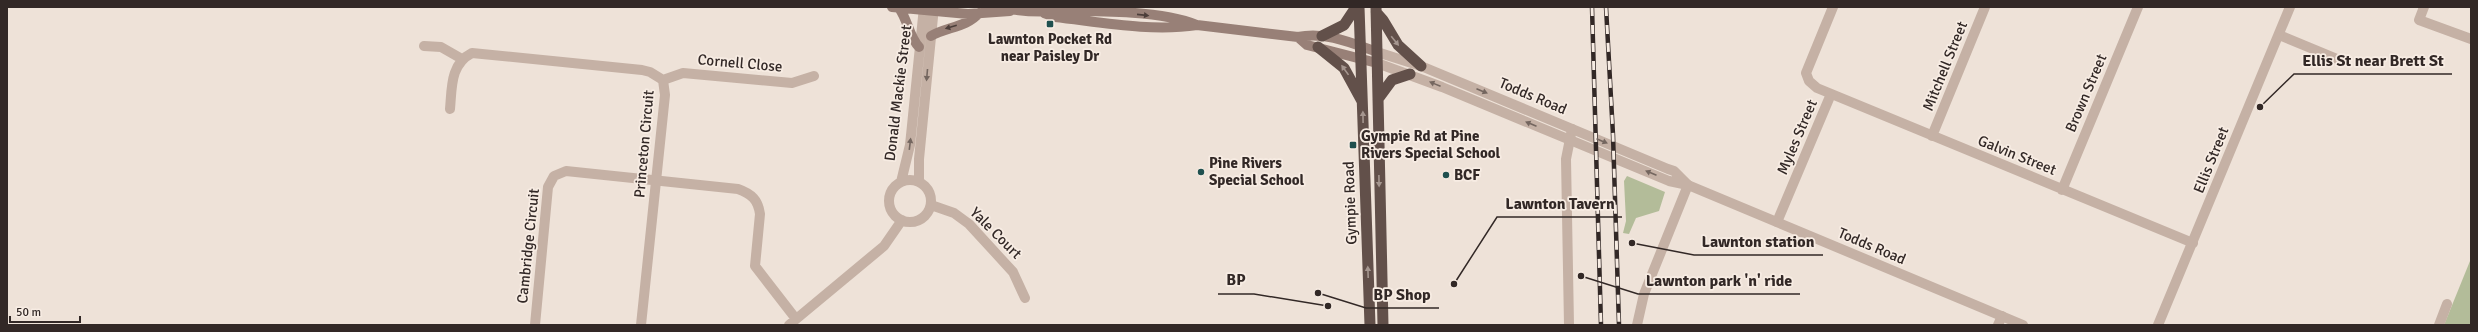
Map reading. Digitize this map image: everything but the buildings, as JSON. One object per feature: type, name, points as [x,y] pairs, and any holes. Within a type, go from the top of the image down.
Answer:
[{"type":"highway","points":[[1322,36],[1344,26],[1358,7]]},
{"type":"highway","name":"Gympie Road","points":[[1358,7],[1370,325]]},
{"type":"highway","points":[[1376,9],[1398,45],[1421,66]]},
{"type":"highway","name":"Gympie Road","points":[[1376,9],[1382,325]]},
{"type":"highway","points":[[1318,48],[1344,68],[1362,101]]},
{"type":"highway","points":[[1377,100],[1392,80],[1410,74]]},
{"type":"main road","points":[[896,7],[979,14],[1014,11],[1126,14],[1184,20],[1197,25],[1298,37]]},
{"type":"main road","points":[[896,7],[908,22],[914,42],[919,47]]},
{"type":"main road","points":[[1002,7],[1014,11]]},
{"type":"main road","points":[[931,36],[941,30],[972,21],[979,14]]},
{"type":"main road","name":"Todds Road","points":[[1298,37],[1310,35],[1322,36],[1360,46],[1377,58]]},
{"type":"main road","name":"Todds Road","points":[[1298,37],[1307,45],[1318,48],[1360,58],[1377,58]]},
{"type":"street","name":"Myles Street","points":[[1777,222],[1831,94],[1812,84],[1806,73],[1833,7]]},
{"type":"street","name":"Mitchell Street","points":[[1932,136],[1985,7]]},
{"type":"street","name":"Brown Street","points":[[2062,190],[2138,7]]},
{"type":"street","name":"Ellis Street","points":[[2158,325],[2193,244],[2290,7]]},
{"type":"street","points":[[2424,7],[2419,20],[2471,39]]},
{"type":"street","name":"Donald Mackie Street","points":[[919,182],[919,159],[933,17],[928,9]]},
{"type":"street","name":"Donald Mackie Street","points":[[901,182],[910,145],[919,47],[928,9]]},
{"type":"street","points":[[2279,35],[2342,61]]},
{"type":"street","points":[[424,46],[441,47],[462,59],[454,72],[450,109]]},
{"type":"street","name":"Princeton Circuit","points":[[462,59],[472,53],[478,53],[642,70],[650,72],[663,80],[665,95],[641,325]]},
{"type":"street","name":"Todds Road","points":[[1377,58],[1421,66],[1674,171],[1688,185]]},
{"type":"street","name":"Todds Road","points":[[1377,58],[1410,74],[1569,140],[1669,181],[1688,185],[1777,222],[2000,321],[2023,325]]},
{"type":"street","name":"Cornell Close","points":[[663,80],[683,73],[792,83],[814,76]]},
{"type":"street","name":"Galvin Street","points":[[1831,94],[2193,244]]},
{"type":"street","points":[[1569,325],[1566,159],[1572,129]]},
{"type":"street","name":"Cambridge Circuit","points":[[535,325],[548,187],[554,176],[566,172],[738,189],[750,194],[759,206],[760,214],[755,266],[793,322]]},
{"type":"street","points":[[907,180],[919,182],[930,194],[931,205],[922,218],[912,222],[902,220],[892,211],[889,198],[896,185],[901,182],[907,180]]},
{"type":"street","points":[[1637,325],[1646,288],[1688,185]]},
{"type":"street","name":"Yale Court","points":[[931,205],[954,213],[968,224],[1014,272],[1024,298]]},
{"type":"street","points":[[793,322],[884,246],[902,220]]},
{"type":"street","points":[[2439,325],[2447,304]]},
{"type":"green space","points":[[1627,176],[1665,192],[1659,211],[1636,218],[1629,234],[1623,233],[1626,221],[1624,181]]},
{"type":"green space","points":[[2470,261],[2471,325],[2444,325]]},
{"type":"railway","points":[[1592,7],[1601,325]]},
{"type":"railway","points":[[1606,7],[1613,135],[1619,325]]},
{"type":"place","name":"Lawnton Pocket Rd near Paisley Dr","points":[[1050,24]]},
{"type":"place","name":"Ellis St near Brett St","points":[[2260,107]]},
{"type":"place","name":"Gympie Rd at Pine Rivers Special School","points":[[1353,145]]},
{"type":"place","name":"Pine Rivers Special School","points":[[1201,172]]},
{"type":"place","name":"BCF","points":[[1446,175]]},
{"type":"place","name":"Lawnton station","points":[[1632,243]]},
{"type":"place","name":"Lawnton park 'n' ride","points":[[1581,276]]},
{"type":"place","name":"Lawnton Tavern","points":[[1454,284]]},
{"type":"place","name":"BP Shop","points":[[1318,293]]},
{"type":"place","name":"BP","points":[[1328,306]]}]
